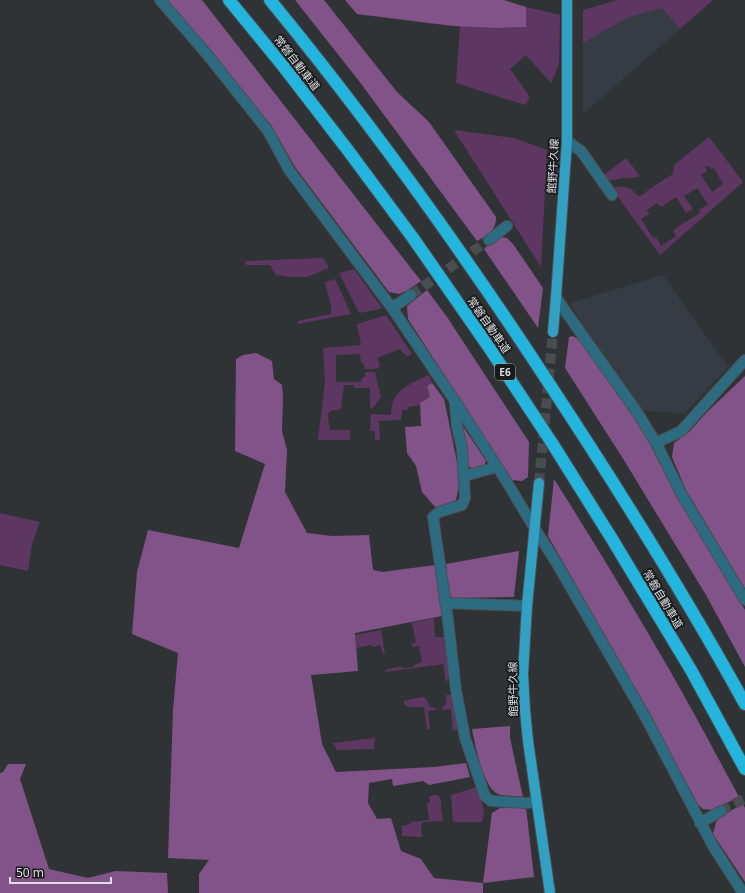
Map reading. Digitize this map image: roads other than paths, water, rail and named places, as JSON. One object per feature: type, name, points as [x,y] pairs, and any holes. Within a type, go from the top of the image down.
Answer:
[{"type":"highway","name":"常磐自動車道","points":[[229,0],[283,66],[347,149],[413,238],[488,346],[552,443],[620,552],[691,670],[745,769]]},
{"type":"highway","name":"常磐自動車道","points":[[270,0],[308,46],[371,129],[438,221],[516,333],[639,523],[715,650],[745,704]]},
{"type":"main road","name":"館野牛久線","points":[[553,332],[567,141],[567,0]]},
{"type":"main road","name":"館野牛久線","points":[[539,483],[527,606],[523,674],[528,741],[550,893]]},
{"type":"street","points":[[160,0],[206,53],[268,131],[289,170],[392,308],[455,401],[556,562],[642,711],[712,846],[743,893]]},
{"type":"street","points":[[567,141],[581,151],[612,194]]},
{"type":"street","points":[[489,240],[507,226]]},
{"type":"street","points":[[392,308],[411,295]]},
{"type":"street","points":[[556,297],[637,412],[656,443],[682,495],[745,600]]},
{"type":"street","points":[[656,443],[681,431],[745,360]]},
{"type":"street","points":[[455,401],[457,427],[462,448],[465,498],[462,505],[439,512],[433,516],[456,690],[465,738],[485,796],[491,801],[528,803],[537,801]]},
{"type":"street","points":[[464,476],[497,467]]},
{"type":"street","points":[[445,603],[527,606]]},
{"type":"street","points":[[700,823],[721,811]]},
{"type":"tunnel","points":[[411,295],[489,240]]},
{"type":"tunnel","points":[[539,483],[553,332]]},
{"type":"tunnel","points":[[721,811],[745,798]]}]
